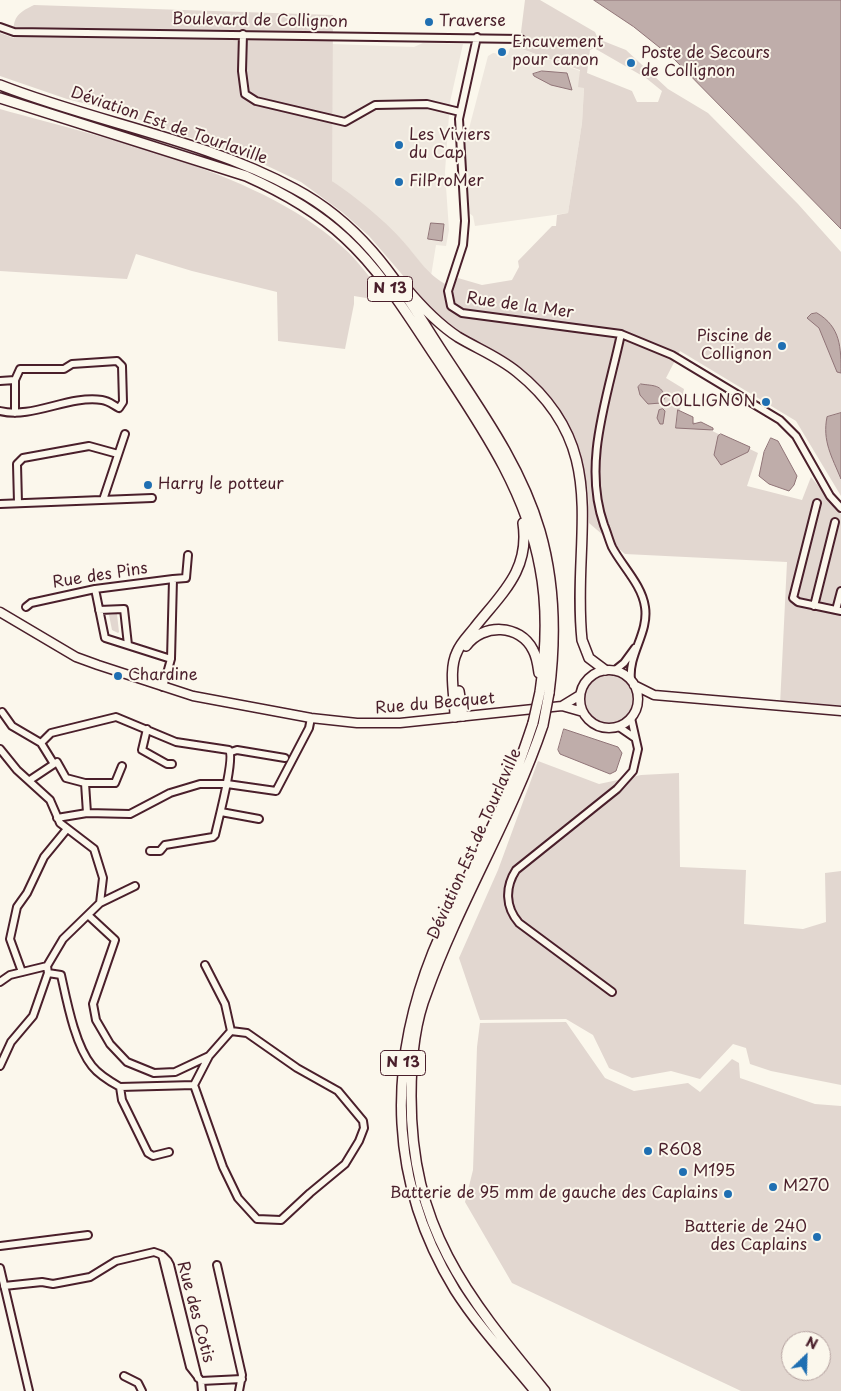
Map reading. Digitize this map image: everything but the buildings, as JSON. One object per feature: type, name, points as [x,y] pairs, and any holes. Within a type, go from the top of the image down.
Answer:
[{"type":"highway","name":"Déviation Est de Tourlaville","points":[[0,85],[256,169],[298,190],[328,211],[373,252],[418,314],[497,435],[527,494],[547,559],[553,608],[553,660],[549,693],[543,724],[516,796],[443,951],[426,993],[415,1042],[411,1082],[411,1122],[422,1193],[439,1239],[452,1267],[485,1318],[545,1391]]},
{"type":"highway","name":"Déviation Est de Tourlaville","points":[[0,98],[238,173],[274,189],[320,217],[346,239],[388,287],[486,434],[520,500],[540,567],[543,591],[545,633],[540,692],[533,723],[508,793],[434,951],[421,986],[405,1047],[401,1079],[401,1126],[415,1197],[436,1255],[455,1290],[473,1315],[535,1391]]},
{"type":"highway","points":[[373,252],[433,318],[458,337],[505,362],[531,383],[562,423],[571,442],[580,470],[583,510],[582,640],[590,658],[610,671]]},
{"type":"highway","points":[[460,716],[453,668],[456,652],[509,584],[522,560],[526,537],[520,500]]},
{"type":"highway","points":[[460,716],[458,662],[470,641],[491,629],[503,629],[521,636],[533,649],[541,682]]},
{"type":"main road","name":"Rue du Becquet","points":[[0,612],[76,657],[163,688],[193,696],[311,718],[357,723],[400,723],[562,706],[582,712]]},
{"type":"main road","points":[[632,683],[637,703],[631,718],[619,727],[604,728],[597,726],[582,712],[580,695],[586,681],[591,676],[610,671],[632,683],[654,695],[841,711]]},
{"type":"main road","name":"Rue du Becquet","points":[[562,706],[580,695]]},
{"type":"main road","points":[[637,703],[654,695]]},
{"type":"street","name":"Boulevard de Collignon","points":[[0,27],[14,32],[521,39]]},
{"type":"street","points":[[243,34],[242,78],[245,94],[256,101],[345,122],[375,105],[427,104],[460,112]]},
{"type":"street","name":"Rue de la Mer","points":[[477,37],[460,112],[459,138],[465,222],[460,259],[448,291],[451,306],[462,313],[621,334],[672,355],[780,420],[796,436],[830,496],[841,508]]},
{"type":"street","points":[[621,334],[594,466],[597,500],[606,532],[612,547],[644,602],[645,628],[637,645],[630,670],[632,683]]},
{"type":"street","points":[[0,411],[15,413],[92,399],[108,401],[119,408],[123,402],[121,364],[116,361],[72,364],[64,369],[20,369],[15,380],[15,413]]},
{"type":"street","points":[[0,380],[15,380]]},
{"type":"street","points":[[103,500],[126,434]]},
{"type":"street","points":[[18,502],[17,464],[23,458],[89,446],[118,454]]},
{"type":"street","points":[[0,504],[152,498]]},
{"type":"street","points":[[817,503],[793,598],[798,602],[839,611],[841,592]]},
{"type":"street","points":[[814,606],[835,522]]},
{"type":"street","points":[[163,688],[171,659],[175,588],[173,580],[186,578],[188,555]]},
{"type":"street","name":"Rue des Pins","points":[[26,608],[31,603],[95,589],[173,580]]},
{"type":"street","points":[[95,589],[105,638],[171,659]]},
{"type":"street","points":[[99,610],[124,609],[128,646]]},
{"type":"street","points":[[610,671],[624,663],[637,645]]},
{"type":"street","points":[[2,712],[12,726],[41,743],[54,764]]},
{"type":"street","points":[[41,743],[51,732],[105,718],[120,718],[180,743],[226,749],[231,752],[237,750],[285,758]]},
{"type":"street","points":[[57,818],[87,813],[130,814],[178,790],[200,784],[226,784],[276,791],[309,728],[311,718]]},
{"type":"street","points":[[612,992],[519,923],[510,908],[508,889],[516,870],[624,782],[633,771],[638,749],[631,718]]},
{"type":"street","points":[[619,727],[636,738]]},
{"type":"street","points":[[147,729],[142,750],[167,764],[172,764]]},
{"type":"street","points":[[0,749],[17,770],[50,800],[57,818],[66,829],[94,849],[102,878],[100,903]]},
{"type":"street","points":[[150,852],[160,850],[166,844],[213,838],[221,812],[231,752]]},
{"type":"street","points":[[30,780],[57,762],[68,779],[81,780],[85,783],[115,784],[122,766]]},
{"type":"street","points":[[85,783],[87,813]]},
{"type":"street","points":[[221,812],[259,820]]},
{"type":"street","points":[[22,972],[10,939],[17,907],[27,893],[44,857],[66,829]]},
{"type":"street","points":[[0,1066],[11,1042],[33,1016],[47,969],[64,939],[100,903],[135,886]]},
{"type":"street","points":[[88,915],[115,940],[93,1004],[96,1020],[110,1044],[127,1062],[154,1073],[175,1072],[209,1056]]},
{"type":"street","points":[[205,965],[225,1004],[231,1031]]},
{"type":"street","points":[[0,982],[10,975],[47,969],[61,975],[73,1026],[92,1066],[120,1087],[194,1085]]},
{"type":"street","points":[[231,1031],[247,1033],[297,1068],[338,1091],[362,1121],[364,1128],[360,1141],[345,1164],[310,1192],[281,1220],[257,1218],[238,1198],[223,1167],[194,1085],[209,1056],[231,1031]]},
{"type":"street","points":[[120,1087],[122,1100],[148,1153],[153,1156],[169,1152]]},
{"type":"street","points":[[0,1246],[88,1235]]},
{"type":"street","name":"Rue des Cotis","points":[[4,1286],[42,1282],[52,1284],[74,1280],[96,1274],[116,1261],[154,1252],[162,1255],[190,1367],[200,1380],[202,1391]]},
{"type":"street","points":[[217,1265],[242,1379],[239,1391]]},
{"type":"street","points":[[0,1268],[29,1391]]},
{"type":"street","points":[[124,1376],[138,1383],[142,1391]]},
{"type":"street","points":[[200,1380],[242,1379]]},
{"type":"shaded area","points":[[525,0],[540,0],[595,32],[598,39],[626,50],[668,89],[708,113],[798,204],[841,252],[841,496],[796,421],[680,351],[666,378],[684,389],[679,415],[758,453],[747,486],[802,500],[811,477],[841,514],[841,711],[780,705],[787,562],[625,554],[589,523],[588,492],[578,447],[560,410],[542,388],[504,356],[476,342],[437,315],[369,236],[342,212],[301,182],[257,161],[114,111],[67,99],[0,76],[0,33],[14,38],[14,26],[17,17],[34,5],[333,15],[332,181],[378,216],[437,279],[452,287],[458,278],[482,285],[512,280],[519,267],[518,261],[552,226],[556,226],[557,215],[568,213],[582,123],[584,88],[578,87],[580,70],[519,48]],"holes":[[[594,48],[646,78],[662,91],[658,102],[637,102],[632,91],[587,73],[590,50]]]},
{"type":"shaded area","points":[[594,0],[841,0],[841,229],[674,59],[634,27]]},
{"type":"shaded area","points":[[423,43],[463,44],[450,102],[445,172],[449,230],[446,246],[436,245],[431,276],[402,240],[332,181],[332,44],[414,47]]},
{"type":"shaded area","points":[[510,48],[519,48],[580,71],[584,88],[582,123],[568,213],[475,226],[473,216],[469,213],[465,144],[488,56],[493,53],[508,55]]},
{"type":"shaded area","points":[[542,71],[567,73],[572,90],[551,85],[533,74]]},
{"type":"shaded area","points":[[0,109],[89,133],[184,162],[231,180],[274,200],[314,224],[348,252],[390,302],[354,296],[345,349],[278,341],[277,292],[192,271],[136,254],[127,279],[0,271]]},
{"type":"shaded area","points":[[431,223],[444,224],[442,241],[428,239]]},
{"type":"shaded area","points":[[817,313],[831,325],[838,339],[841,355],[841,373],[837,372],[819,328],[807,318],[811,314]]},
{"type":"shaded area","points":[[641,384],[659,388],[664,393],[665,398],[661,403],[648,404],[640,395],[638,387]]},
{"type":"shaded area","points":[[663,409],[665,411],[663,424],[660,424],[657,418],[659,410]]},
{"type":"shaded area","points":[[678,410],[693,417],[693,424],[701,422],[713,428],[713,430],[676,428]]},
{"type":"shaded area","points":[[841,413],[841,479],[829,449],[826,426],[827,417]]},
{"type":"shaded area","points":[[721,434],[750,447],[748,452],[721,465],[714,455],[718,436]]},
{"type":"shaded area","points":[[771,438],[778,441],[797,476],[794,485],[789,491],[769,484],[759,476],[764,452]]},
{"type":"shaded area","points":[[117,614],[118,633],[112,630],[109,615]]},
{"type":"shaded area","points":[[604,675],[614,675],[626,682],[633,694],[633,704],[626,716],[614,723],[604,723],[596,719],[589,712],[585,704],[585,694],[589,686],[596,679]]},
{"type":"shaded area","points":[[564,729],[618,747],[622,753],[616,771],[610,774],[560,754],[558,750]]},
{"type":"shaded area","points":[[538,761],[599,784],[641,775],[679,773],[680,867],[746,870],[744,924],[803,929],[826,922],[825,873],[841,871],[841,1085],[771,1071],[750,1064],[746,1048],[733,1044],[700,1079],[671,1071],[632,1078],[609,1068],[593,1035],[566,1019],[480,1020],[459,958],[498,870]]},
{"type":"shaded area","points":[[566,1022],[605,1078],[634,1091],[688,1083],[700,1092],[732,1059],[739,1063],[740,1078],[815,1104],[841,1106],[841,1391],[741,1391],[512,1283],[465,1202],[473,1170],[477,1047],[480,1023]]},
{"type":"place","name":"Traverse","points":[[429,22]]},
{"type":"place","name":"Encuvement pour canon","points":[[502,52]]},
{"type":"place","name":"Poste de Secours de Collignon","points":[[631,63]]},
{"type":"place","name":"Les Viviers du Cap","points":[[399,145]]},
{"type":"place","name":"FilProMer","points":[[399,182]]},
{"type":"place","name":"Piscine de Collignon","points":[[782,346]]},
{"type":"place","name":"COLLIGNON","points":[[766,402]]},
{"type":"place","name":"Harry le potteur","points":[[148,485]]},
{"type":"place","name":"Chardine","points":[[118,676]]},
{"type":"place","name":"R608","points":[[648,1151]]},
{"type":"place","name":"M195","points":[[683,1172]]},
{"type":"place","name":"M270","points":[[773,1187]]},
{"type":"place","name":"Batterie de 95 mm de gauche des Caplains","points":[[728,1194]]},
{"type":"place","name":"Batterie de 240 des Caplains","points":[[817,1237]]}]
